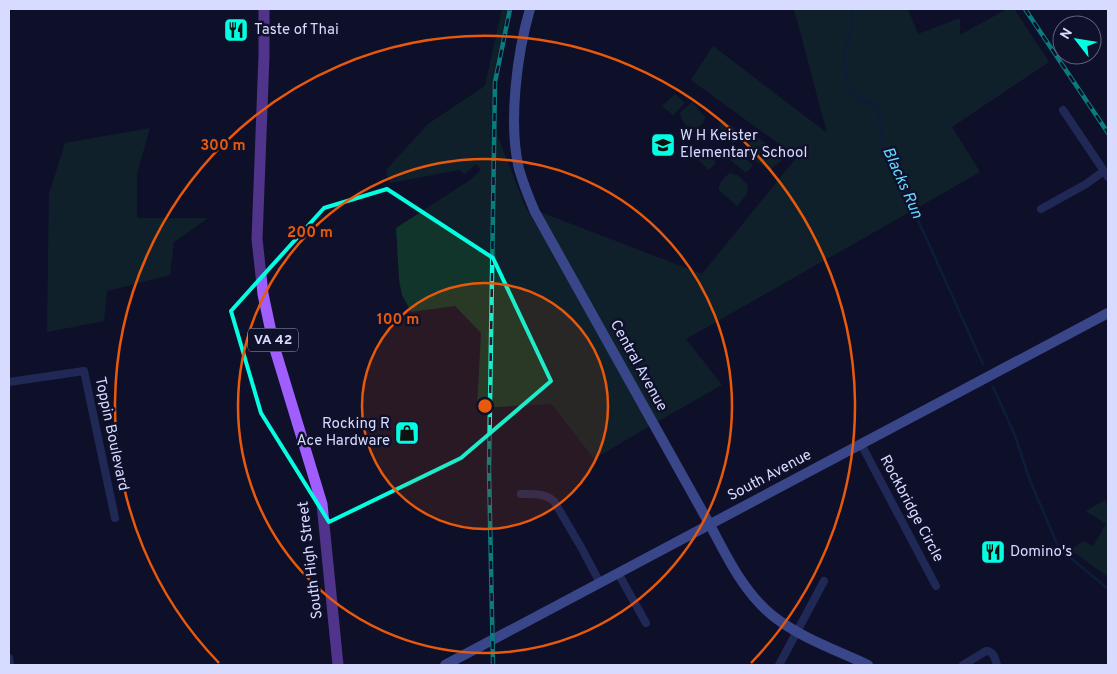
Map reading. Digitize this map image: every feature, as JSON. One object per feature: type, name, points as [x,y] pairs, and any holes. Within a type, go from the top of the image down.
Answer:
[{"type":"main road","name":"South High Street","points":[[264,9],[257,239],[263,294],[274,346],[322,504],[338,665]]},
{"type":"street","name":"Central Avenue","points":[[530,9],[521,48],[514,112],[515,142],[519,167],[535,212],[733,568],[772,615],[797,632],[868,665]]},
{"type":"street","points":[[1041,209],[1106,174],[1063,110]]},
{"type":"street","name":"South Avenue","points":[[445,665],[1108,313]]},
{"type":"street","name":"Toppin Boulevard","points":[[9,382],[84,371],[115,518]]},
{"type":"street","name":"Rockbridge Circle","points":[[861,444],[936,586]]},
{"type":"street","points":[[521,494],[546,496],[554,500],[600,583]]},
{"type":"street","points":[[618,573],[646,624]]},
{"type":"street","points":[[778,665],[824,581]]},
{"type":"street","points":[[963,665],[989,651],[992,653],[997,665]]},
{"type":"street","points":[[9,658],[10,665]]},
{"type":"highlighted area","points":[[387,189],[493,258],[551,381],[461,458],[329,522],[261,413],[231,311],[324,208]]},
{"type":"green space","points":[[502,9],[507,9],[494,75],[492,122],[525,206],[637,397],[540,212],[702,274],[797,157],[691,80],[713,46],[827,133],[794,9],[908,9],[918,34],[960,18],[960,35],[1007,9],[1014,9],[1049,62],[952,127],[980,172],[686,339],[722,385],[594,459],[552,404],[477,408],[481,333],[455,306],[411,312],[402,295],[399,280],[396,228],[470,180],[481,170],[476,164],[465,174],[459,170],[390,183],[386,170],[428,124],[485,86]]},
{"type":"green space","points":[[675,94],[685,103],[673,115],[662,106]]},
{"type":"green space","points":[[692,102],[705,117],[700,126],[696,127],[688,126],[684,123],[680,113]]},
{"type":"green space","points":[[723,120],[738,131],[729,143],[715,132]]},
{"type":"green space","points":[[150,128],[137,173],[137,218],[208,218],[174,242],[170,275],[107,291],[104,321],[47,332],[49,194],[65,143]]},
{"type":"green space","points":[[753,135],[786,156],[770,170],[742,152]]},
{"type":"green space","points":[[702,148],[716,162],[709,170],[695,156]]},
{"type":"green space","points":[[736,151],[753,165],[746,173],[729,159]]},
{"type":"green space","points":[[730,173],[737,175],[748,185],[747,194],[737,206],[719,190],[722,180]]},
{"type":"green space","points":[[1105,500],[1108,507],[1108,577],[1071,550],[1083,541],[1093,546],[1106,524],[1086,511]]},
{"type":"waterway","name":"Blacks Run","points":[[852,9],[853,23],[844,55],[847,84],[857,98],[877,105],[881,138],[983,364]]},
{"type":"waterway","name":"Blacks Run","points":[[993,387],[1014,433],[1029,478],[1057,544],[1066,554],[1108,589]]},
{"type":"railway","points":[[493,665],[489,469],[495,82],[510,9]]},
{"type":"railway","points":[[1025,9],[1108,133]]},
{"type":"place","name":"Taste of Thai","points":[[236,30]]},
{"type":"place","name":"W H Keister Elementary School","points":[[663,145]]},
{"type":"place","name":"Rocking R Ace Hardware","points":[[407,433]]},
{"type":"place","name":"Domino's","points":[[993,552]]}]
